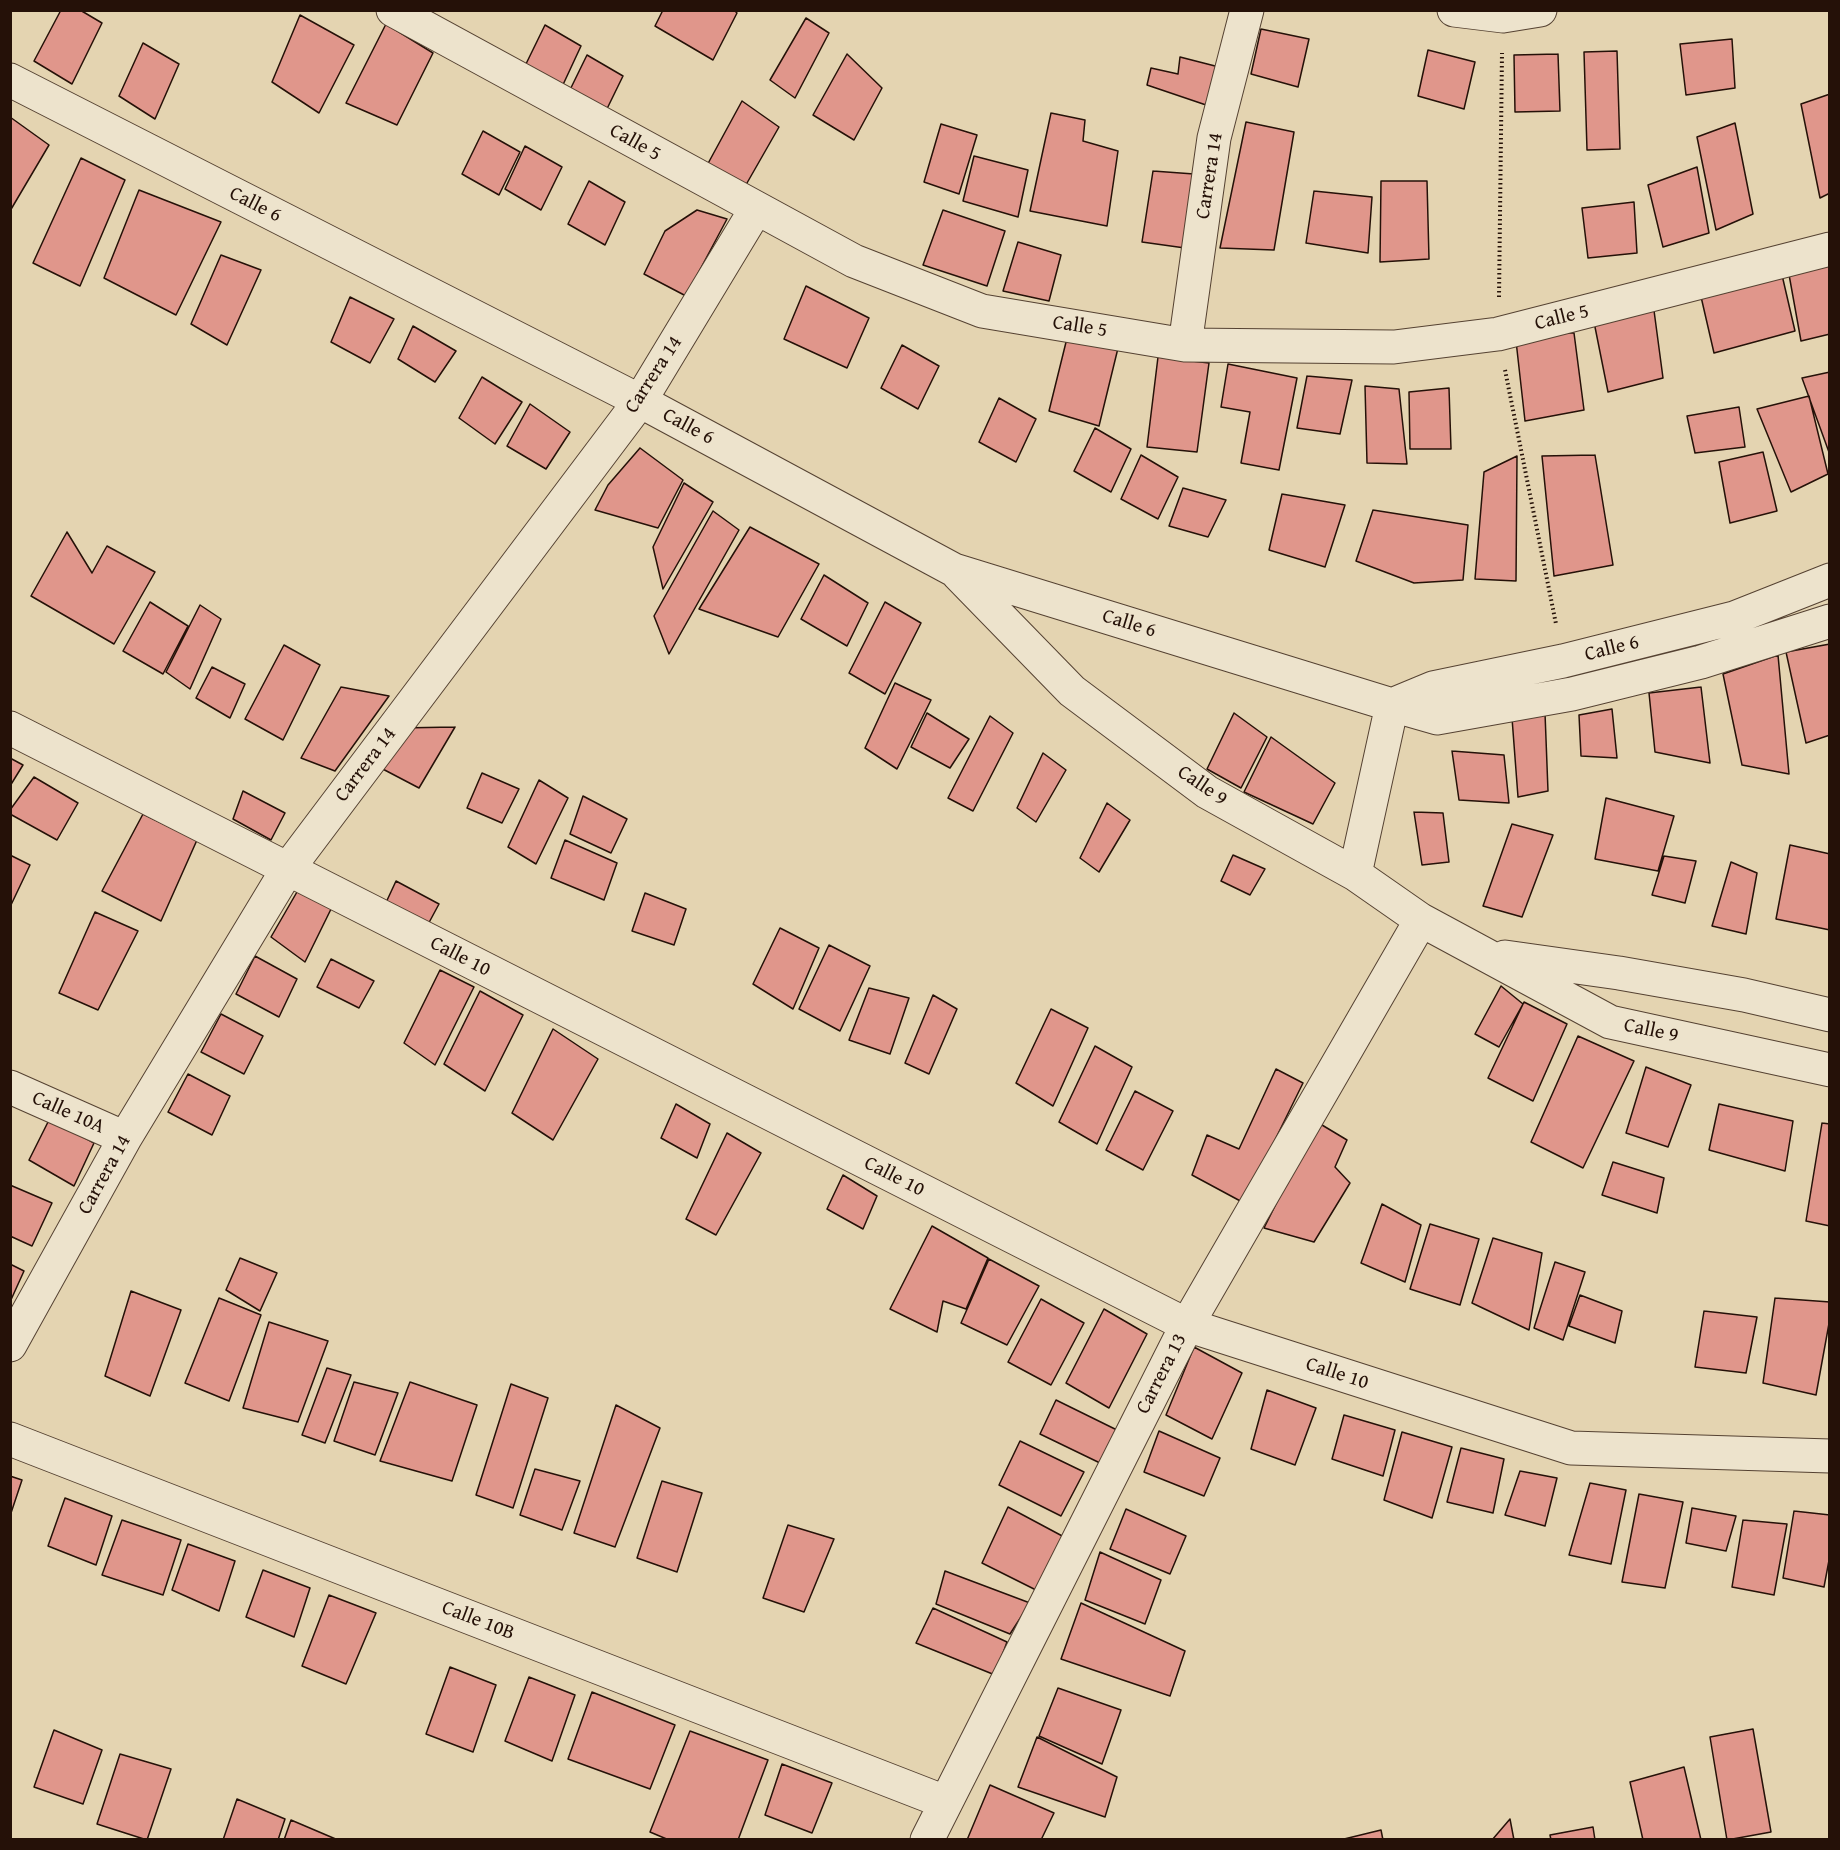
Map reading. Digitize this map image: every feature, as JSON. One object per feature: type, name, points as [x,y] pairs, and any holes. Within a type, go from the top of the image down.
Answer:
[{"type":"street","name":"Calle 5","points":[[393,10],[854,261],[982,311],[1185,345],[1394,347],[1498,334],[1830,249]]},
{"type":"street","name":"Carrera 14","points":[[1185,345],[1215,138],[1247,10]]},
{"type":"street","points":[[1454,10],[1503,16],[1540,10]]},
{"type":"street","name":"Calle 6","points":[[10,80],[640,401],[954,570],[1392,705],[1437,718],[1572,694],[1701,662],[1830,621]]},
{"type":"street","name":"Carrera 14","points":[[10,1345],[125,1138],[287,870],[640,401],[756,209]]},
{"type":"street","name":"Calle 9","points":[[954,570],[1072,691],[1207,792],[1355,874],[1421,920],[1610,1022],[1830,1070]]},
{"type":"street","name":"Calle 6","points":[[1392,705],[1433,688],[1563,661],[1734,618],[1830,580]]},
{"type":"street","points":[[1355,874],[1392,705]]},
{"type":"street","name":"Calle 10","points":[[10,728],[1186,1325],[1571,1449],[1830,1456]]},
{"type":"street","name":"Carrera 13","points":[[927,1839],[1186,1325],[1421,920]]},
{"type":"street","name":"Calle 9","points":[[1486,954],[1619,972],[1744,995],[1830,1015]]},
{"type":"street","name":"Calle 10A","points":[[10,1087],[125,1138]]},
{"type":"street","name":"Calle 10B","points":[[10,1439],[945,1802]]},
{"type":"building","points":[[61,10],[80,10],[102,23],[72,84],[34,61]]},
{"type":"building","points":[[663,10],[734,10],[737,13],[713,60],[655,26]]},
{"type":"building","points":[[300,15],[354,45],[319,113],[272,82]]},
{"type":"building","points":[[806,18],[829,33],[795,98],[770,80]]},
{"type":"building","points":[[386,24],[433,53],[397,125],[346,103]]},
{"type":"building","points":[[545,25],[581,46],[561,89],[524,68]]},
{"type":"building","points":[[1261,29],[1309,39],[1298,87],[1251,74]]},
{"type":"building","points":[[1732,39],[1735,88],[1686,95],[1680,44]]},
{"type":"building","points":[[143,43],[179,64],[155,119],[119,96]]},
{"type":"building","points":[[1428,50],[1475,62],[1464,109],[1418,96]]},
{"type":"building","points":[[1617,51],[1620,149],[1587,150],[1584,52]]},
{"type":"building","points":[[847,54],[882,88],[854,140],[813,115]]},
{"type":"building","points":[[1558,54],[1560,111],[1515,112],[1514,55]]},
{"type":"building","points":[[587,55],[623,76],[602,119],[566,98]]},
{"type":"building","points":[[1180,57],[1219,67],[1212,107],[1147,85],[1151,68],[1178,74]]},
{"type":"building","points":[[1830,94],[1830,193],[1820,198],[1801,104]]},
{"type":"building","points":[[742,101],[779,127],[743,190],[705,169]]},
{"type":"building","points":[[1051,113],[1085,120],[1083,141],[1118,151],[1107,226],[1030,211]]},
{"type":"building","points":[[10,117],[49,145],[10,211]]},
{"type":"building","points":[[1246,122],[1294,132],[1274,250],[1220,248]]},
{"type":"building","points":[[1735,123],[1753,214],[1716,230],[1697,137]]},
{"type":"building","points":[[941,124],[977,135],[959,194],[924,182]]},
{"type":"building","points":[[483,131],[520,152],[499,195],[462,174]]},
{"type":"building","points":[[525,146],[562,167],[541,210],[505,189]]},
{"type":"building","points":[[974,156],[1028,170],[1018,217],[963,201]]},
{"type":"building","points":[[81,158],[125,180],[80,286],[33,263]]},
{"type":"building","points":[[1697,167],[1709,233],[1663,247],[1648,185]]},
{"type":"building","points":[[1153,171],[1194,174],[1185,248],[1142,242]]},
{"type":"building","points":[[589,181],[625,202],[605,245],[568,224]]},
{"type":"building","points":[[1381,181],[1427,181],[1429,259],[1380,262]]},
{"type":"building","points":[[139,190],[221,222],[176,315],[104,278]]},
{"type":"building","points":[[1314,191],[1372,197],[1368,253],[1306,243]]},
{"type":"building","points":[[1634,202],[1637,253],[1588,258],[1582,208]]},
{"type":"building","points":[[697,210],[727,219],[686,296],[644,274],[665,231]]},
{"type":"building","points":[[943,210],[1005,231],[987,286],[923,265]]},
{"type":"building","points":[[1018,242],[1061,255],[1049,301],[1003,291]]},
{"type":"building","points":[[221,255],[261,270],[227,345],[191,324]]},
{"type":"building","points":[[1830,258],[1830,334],[1801,341],[1788,269]]},
{"type":"building","points":[[1782,275],[1795,331],[1714,353],[1699,288]]},
{"type":"building","points":[[806,286],[869,318],[847,368],[784,339]]},
{"type":"building","points":[[350,297],[394,319],[370,363],[331,342]]},
{"type":"building","points":[[1653,303],[1663,378],[1608,392],[1592,312]]},
{"type":"building","points":[[413,326],[456,351],[435,382],[398,359]]},
{"type":"building","points":[[1069,330],[1119,344],[1099,426],[1049,411]]},
{"type":"building","points":[[1515,332],[1574,333],[1584,410],[1525,421]]},
{"type":"building","points":[[902,345],[939,366],[918,409],[881,388]]},
{"type":"building","points":[[1158,357],[1209,363],[1197,452],[1147,447]]},
{"type":"building","points":[[1228,364],[1297,378],[1279,470],[1241,463],[1250,412],[1221,407]]},
{"type":"building","points":[[1830,372],[1830,455],[1802,378]]},
{"type":"building","points":[[1307,376],[1352,380],[1340,434],[1297,428]]},
{"type":"building","points":[[482,377],[522,402],[495,444],[459,418]]},
{"type":"building","points":[[1365,386],[1399,389],[1407,464],[1367,463]]},
{"type":"building","points":[[1449,388],[1451,449],[1410,449],[1409,392]]},
{"type":"building","points":[[1809,396],[1828,474],[1791,492],[1757,409]]},
{"type":"building","points":[[999,398],[1036,419],[1016,462],[979,442]]},
{"type":"building","points":[[530,404],[570,432],[546,469],[507,446]]},
{"type":"building","points":[[1739,407],[1745,447],[1695,453],[1687,416]]},
{"type":"building","points":[[1095,428],[1131,449],[1111,492],[1074,471]]},
{"type":"building","points":[[640,448],[683,480],[658,528],[595,510],[608,485]]},
{"type":"building","points":[[1763,452],[1777,511],[1730,523],[1719,462]]},
{"type":"building","points":[[1141,455],[1178,477],[1158,519],[1121,499]]},
{"type":"building","points":[[1595,455],[1613,565],[1554,576],[1542,456]]},
{"type":"building","points":[[1517,456],[1516,581],[1475,579],[1484,472]]},
{"type":"building","points":[[684,483],[713,502],[663,589],[653,547]]},
{"type":"building","points":[[1183,488],[1226,500],[1208,537],[1169,526]]},
{"type":"building","points":[[1282,494],[1345,505],[1325,567],[1269,550]]},
{"type":"building","points":[[1373,510],[1468,525],[1463,580],[1414,583],[1356,561]]},
{"type":"building","points":[[713,511],[739,530],[669,654],[654,616]]},
{"type":"building","points":[[750,527],[819,564],[778,637],[699,609]]},
{"type":"building","points":[[67,532],[92,573],[107,546],[155,572],[114,644],[31,596]]},
{"type":"building","points":[[824,575],[868,603],[847,646],[801,619]]},
{"type":"building","points":[[150,602],[188,626],[163,674],[123,651]]},
{"type":"building","points":[[885,602],[921,623],[885,694],[849,673]]},
{"type":"building","points":[[200,605],[221,619],[190,689],[166,672]]},
{"type":"building","points":[[1830,644],[1830,735],[1806,743],[1786,652]]},
{"type":"building","points":[[284,645],[320,665],[283,740],[245,719]]},
{"type":"building","points":[[1778,655],[1789,774],[1742,765],[1723,674]]},
{"type":"building","points":[[212,667],[245,684],[230,718],[196,698]]},
{"type":"building","points":[[895,683],[931,700],[897,769],[865,748]]},
{"type":"building","points":[[341,687],[389,696],[335,771],[301,758]]},
{"type":"building","points":[[1701,687],[1710,763],[1655,752],[1649,693]]},
{"type":"building","points":[[1612,709],[1617,758],[1581,756],[1579,715]]},
{"type":"building","points":[[927,713],[969,739],[950,768],[911,747]]},
{"type":"building","points":[[1234,713],[1267,737],[1241,788],[1207,769]]},
{"type":"building","points":[[1545,713],[1548,791],[1518,797],[1512,718]]},
{"type":"building","points":[[990,716],[1013,733],[973,811],[948,798]]},
{"type":"building","points":[[455,727],[419,788],[377,766],[399,728]]},
{"type":"building","points":[[1271,737],[1335,783],[1313,824],[1244,792]]},
{"type":"building","points":[[1452,751],[1504,755],[1509,803],[1459,800]]},
{"type":"building","points":[[1043,753],[1066,770],[1036,822],[1017,808]]},
{"type":"building","points":[[10,758],[23,765],[10,786]]},
{"type":"building","points":[[482,773],[519,789],[502,823],[467,808]]},
{"type":"building","points":[[34,777],[78,803],[57,840],[10,814],[10,810]]},
{"type":"building","points":[[539,780],[568,798],[536,864],[508,847]]},
{"type":"building","points":[[243,791],[285,813],[271,840],[233,819]]},
{"type":"building","points":[[583,796],[627,819],[611,853],[570,834]]},
{"type":"building","points":[[1606,798],[1674,816],[1658,871],[1595,859]]},
{"type":"building","points":[[1107,803],[1130,820],[1099,872],[1080,858]]},
{"type":"building","points":[[1414,812],[1443,813],[1449,862],[1422,865]]},
{"type":"building","points":[[143,814],[197,840],[161,921],[102,891]]},
{"type":"building","points":[[1512,824],[1553,835],[1522,917],[1483,906]]},
{"type":"building","points":[[565,840],[617,863],[604,900],[551,878]]},
{"type":"building","points":[[1790,845],[1830,854],[1830,930],[1776,919]]},
{"type":"building","points":[[10,855],[30,865],[10,907]]},
{"type":"building","points":[[1233,855],[1265,869],[1250,895],[1221,881]]},
{"type":"building","points":[[1664,856],[1696,861],[1685,903],[1652,895]]},
{"type":"building","points":[[1731,862],[1757,873],[1746,934],[1712,926]]},
{"type":"building","points":[[396,881],[439,904],[425,930],[383,909]]},
{"type":"building","points":[[301,885],[334,903],[305,962],[271,937]]},
{"type":"building","points":[[645,893],[686,909],[674,945],[632,931]]},
{"type":"building","points":[[95,912],[138,931],[98,1010],[59,993]]},
{"type":"building","points":[[780,928],[819,948],[793,1009],[753,984]]},
{"type":"building","points":[[829,945],[870,966],[840,1031],[799,1009]]},
{"type":"building","points":[[255,956],[297,979],[279,1017],[236,994]]},
{"type":"building","points":[[331,959],[374,981],[359,1008],[317,987]]},
{"type":"building","points":[[440,970],[474,987],[435,1065],[404,1043]]},
{"type":"building","points":[[1501,986],[1523,1004],[1499,1047],[1475,1034]]},
{"type":"building","points":[[869,988],[909,998],[890,1054],[849,1040]]},
{"type":"building","points":[[480,991],[523,1015],[485,1091],[444,1064]]},
{"type":"building","points":[[933,995],[957,1009],[929,1074],[905,1063]]},
{"type":"building","points":[[1524,1002],[1567,1024],[1533,1101],[1488,1078]]},
{"type":"building","points":[[1051,1009],[1088,1028],[1053,1106],[1016,1083]]},
{"type":"building","points":[[221,1014],[263,1036],[244,1074],[201,1052]]},
{"type":"building","points":[[553,1029],[598,1059],[553,1140],[512,1113]]},
{"type":"building","points":[[1578,1036],[1634,1061],[1583,1168],[1531,1142]]},
{"type":"building","points":[[1095,1046],[1132,1067],[1097,1144],[1059,1122]]},
{"type":"building","points":[[1646,1067],[1691,1085],[1668,1147],[1626,1133]]},
{"type":"building","points":[[1276,1069],[1303,1083],[1244,1203],[1192,1175],[1207,1135],[1239,1149]]},
{"type":"building","points":[[188,1074],[230,1096],[212,1135],[168,1112]]},
{"type":"building","points":[[1135,1091],[1173,1111],[1143,1170],[1106,1150]]},
{"type":"building","points":[[676,1104],[710,1124],[697,1158],[661,1138]]},
{"type":"building","points":[[1719,1104],[1793,1121],[1785,1171],[1709,1150]]},
{"type":"building","points":[[50,1118],[94,1143],[74,1186],[29,1160]]},
{"type":"building","points":[[1317,1122],[1347,1140],[1335,1167],[1350,1183],[1314,1242],[1264,1228]]},
{"type":"building","points":[[1822,1123],[1830,1124],[1830,1226],[1806,1221]]},
{"type":"building","points":[[727,1133],[761,1153],[716,1235],[686,1219]]},
{"type":"building","points":[[1613,1162],[1664,1178],[1657,1213],[1602,1195]]},
{"type":"building","points":[[843,1175],[877,1196],[863,1229],[827,1209]]},
{"type":"building","points":[[10,1185],[52,1203],[32,1246],[10,1236]]},
{"type":"building","points":[[1382,1204],[1421,1225],[1405,1282],[1361,1263]]},
{"type":"building","points":[[1430,1224],[1479,1239],[1460,1305],[1410,1289]]},
{"type":"building","points":[[932,1226],[988,1258],[966,1309],[943,1301],[937,1332],[890,1309]]},
{"type":"building","points":[[1493,1238],[1542,1253],[1529,1330],[1472,1303]]},
{"type":"building","points":[[240,1258],[277,1273],[260,1311],[226,1290]]},
{"type":"building","points":[[989,1259],[1039,1286],[1007,1345],[961,1323]]},
{"type":"building","points":[[1555,1262],[1585,1272],[1563,1340],[1534,1328]]},
{"type":"building","points":[[10,1264],[24,1271],[10,1302]]},
{"type":"building","points":[[131,1291],[181,1310],[150,1396],[105,1376]]},
{"type":"building","points":[[1580,1295],[1622,1311],[1615,1343],[1569,1326]]},
{"type":"building","points":[[219,1298],[261,1315],[229,1401],[185,1383]]},
{"type":"building","points":[[1775,1298],[1830,1302],[1830,1318],[1816,1395],[1763,1383]]},
{"type":"building","points":[[1041,1299],[1084,1323],[1051,1385],[1008,1362]]},
{"type":"building","points":[[1104,1309],[1147,1334],[1109,1408],[1066,1383]]},
{"type":"building","points":[[1704,1311],[1757,1317],[1746,1373],[1695,1367]]},
{"type":"building","points":[[269,1322],[328,1341],[298,1422],[243,1408]]},
{"type":"building","points":[[1194,1347],[1242,1373],[1212,1439],[1166,1415]]},
{"type":"building","points":[[327,1368],[351,1375],[325,1443],[302,1435]]},
{"type":"building","points":[[354,1382],[398,1393],[375,1455],[334,1441]]},
{"type":"building","points":[[410,1382],[477,1405],[452,1481],[380,1461]]},
{"type":"building","points":[[511,1384],[548,1398],[513,1508],[476,1495]]},
{"type":"building","points":[[1267,1390],[1316,1408],[1295,1465],[1251,1449]]},
{"type":"building","points":[[1056,1400],[1121,1432],[1100,1463],[1040,1434]]},
{"type":"building","points":[[616,1405],[660,1428],[615,1547],[574,1533]]},
{"type":"building","points":[[1344,1415],[1395,1430],[1383,1476],[1332,1459]]},
{"type":"building","points":[[1159,1431],[1220,1458],[1204,1496],[1144,1472]]},
{"type":"building","points":[[1402,1432],[1452,1447],[1432,1518],[1384,1500]]},
{"type":"building","points":[[1020,1441],[1084,1472],[1061,1516],[999,1485]]},
{"type":"building","points":[[1461,1448],[1504,1459],[1493,1513],[1447,1502]]},
{"type":"building","points":[[535,1469],[580,1481],[562,1530],[520,1515]]},
{"type":"building","points":[[1520,1471],[1557,1478],[1545,1526],[1505,1515]]},
{"type":"building","points":[[10,1476],[22,1480],[10,1516]]},
{"type":"building","points":[[662,1481],[702,1493],[677,1572],[637,1558]]},
{"type":"building","points":[[1590,1483],[1626,1490],[1611,1564],[1569,1555]]},
{"type":"building","points":[[1639,1494],[1683,1502],[1665,1588],[1622,1582]]},
{"type":"building","points":[[65,1498],[112,1516],[96,1565],[48,1546]]},
{"type":"building","points":[[1008,1507],[1066,1538],[1038,1591],[982,1563]]},
{"type":"building","points":[[1692,1508],[1736,1516],[1726,1551],[1686,1543]]},
{"type":"building","points":[[1126,1509],[1186,1536],[1170,1574],[1110,1549]]},
{"type":"building","points":[[1794,1511],[1830,1515],[1830,1555],[1824,1587],[1783,1578]]},
{"type":"building","points":[[122,1520],[181,1540],[163,1595],[102,1575]]},
{"type":"building","points":[[1743,1520],[1787,1524],[1774,1595],[1732,1587]]},
{"type":"building","points":[[788,1525],[834,1539],[804,1612],[763,1598]]},
{"type":"building","points":[[188,1544],[235,1561],[219,1611],[172,1590]]},
{"type":"building","points":[[1100,1552],[1161,1580],[1145,1624],[1085,1600]]},
{"type":"building","points":[[263,1570],[310,1588],[294,1637],[246,1617]]},
{"type":"building","points":[[945,1571],[1030,1603],[1010,1634],[936,1604]]},
{"type":"building","points":[[329,1595],[376,1613],[346,1684],[302,1666]]},
{"type":"building","points":[[1081,1603],[1185,1651],[1170,1696],[1061,1659]]},
{"type":"building","points":[[933,1608],[1007,1642],[995,1675],[916,1643]]},
{"type":"building","points":[[450,1667],[496,1685],[473,1752],[426,1734]]},
{"type":"building","points":[[529,1677],[575,1695],[552,1761],[505,1741]]},
{"type":"building","points":[[1058,1688],[1121,1710],[1102,1764],[1039,1736]]},
{"type":"building","points":[[592,1692],[675,1725],[650,1789],[568,1759]]},
{"type":"building","points":[[1753,1729],[1771,1832],[1727,1840],[1710,1737]]},
{"type":"building","points":[[54,1730],[102,1750],[83,1804],[34,1787]]},
{"type":"building","points":[[690,1731],[768,1760],[738,1840],[669,1840],[650,1832]]},
{"type":"building","points":[[1037,1737],[1117,1777],[1105,1817],[1018,1787]]},
{"type":"building","points":[[120,1754],[171,1769],[147,1840],[97,1824]]},
{"type":"building","points":[[782,1764],[832,1783],[812,1833],[765,1815]]},
{"type":"building","points":[[1684,1767],[1701,1840],[1643,1840],[1630,1782]]},
{"type":"building","points":[[990,1785],[1054,1813],[1041,1840],[967,1840]]},
{"type":"building","points":[[237,1799],[285,1819],[278,1840],[223,1840]]},
{"type":"building","points":[[1510,1819],[1514,1840],[1492,1840]]},
{"type":"building","points":[[291,1820],[338,1840],[284,1840]]},
{"type":"building","points":[[1593,1827],[1595,1840],[1551,1840],[1550,1835]]},
{"type":"building","points":[[1381,1830],[1383,1840],[1340,1840]]}]
